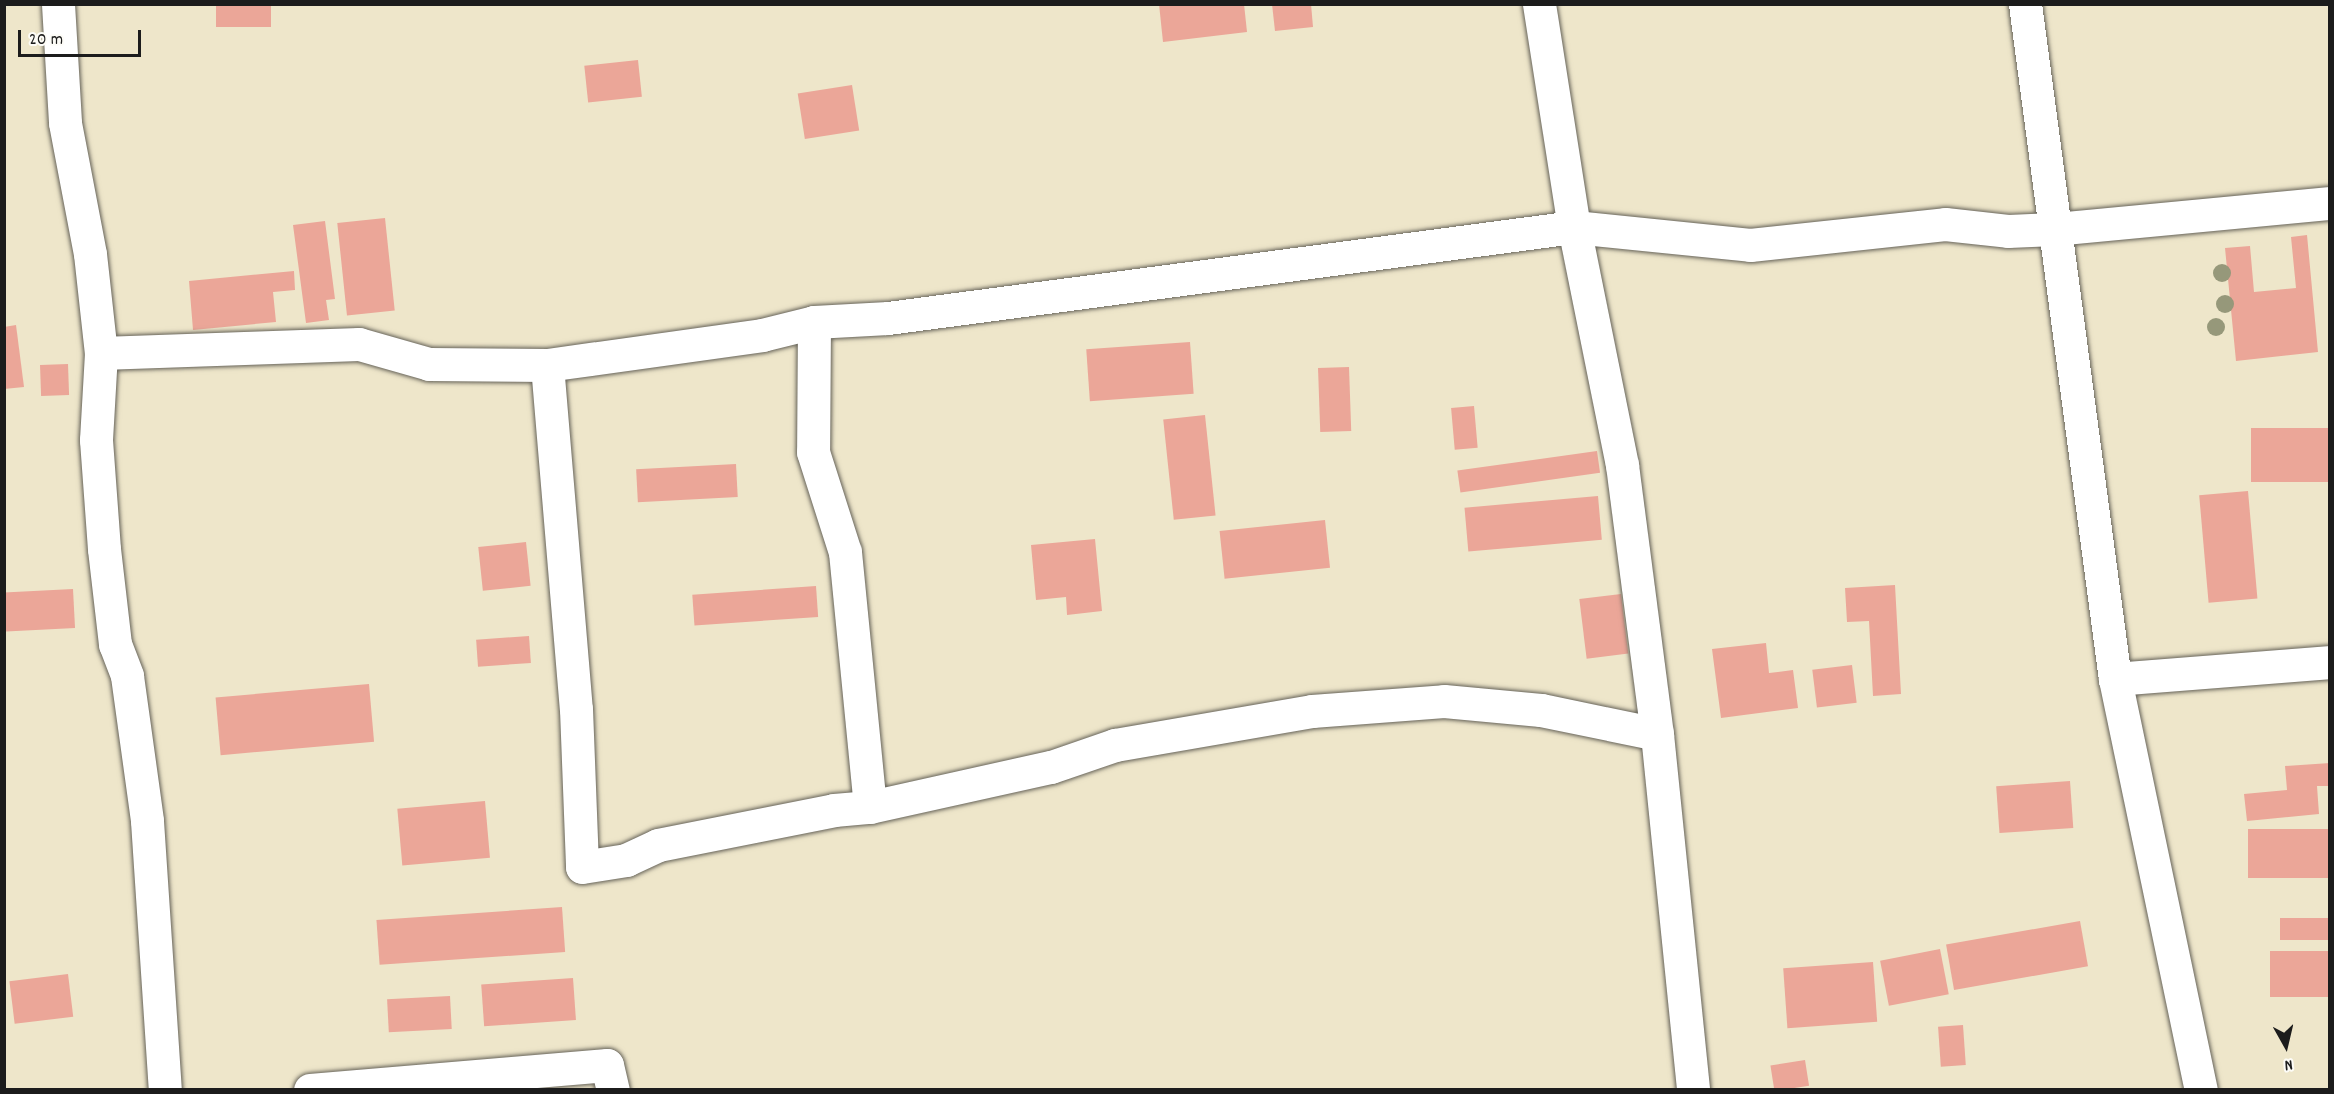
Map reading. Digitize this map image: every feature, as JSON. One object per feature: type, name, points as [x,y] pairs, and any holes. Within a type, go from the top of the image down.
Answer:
[{"type":"street","points":[[58,4],[65,123],[90,254],[101,353],[96,440],[104,549],[115,644],[127,676],[147,820],[165,1089]]},
{"type":"street","points":[[1539,4],[1574,227],[1622,465],[1657,734],[1693,1089]]},
{"type":"street","points":[[2025,4],[2115,679],[2201,1089]]},
{"type":"street","points":[[101,353],[358,344],[429,364],[547,365],[762,335],[814,322],[888,318],[1574,227],[1750,245],[1945,224],[2008,231],[2054,229],[2330,203]]},
{"type":"street","points":[[814,322],[813,452],[845,552],[870,807]]},
{"type":"street","points":[[547,365],[576,709],[582,867],[626,860],[658,845],[834,810],[870,807],[1051,767],[1115,745],[1312,711],[1444,701],[1542,710],[1657,734]]},
{"type":"street","points":[[2115,679],[2330,662]]},
{"type":"street","points":[[310,1089],[607,1065],[613,1089]]},
{"type":"building","points":[[216,4],[271,4],[271,27],[216,27]]},
{"type":"building","points":[[1159,4],[1244,4],[1247,32],[1163,42]]},
{"type":"building","points":[[1272,4],[1311,4],[1313,27],[1275,31]]},
{"type":"building","points":[[638,60],[642,97],[588,102],[584,66]]},
{"type":"building","points":[[852,85],[859,130],[805,139],[798,94]]},
{"type":"building","points":[[385,218],[395,310],[347,316],[337,223]]},
{"type":"building","points":[[325,221],[335,299],[326,300],[329,320],[306,323],[293,225]]},
{"type":"building","points":[[2307,235],[2318,352],[2236,361],[2225,248],[2250,246],[2254,292],[2296,288],[2291,237]]},
{"type":"building","points":[[294,271],[295,290],[273,292],[276,322],[193,330],[189,281]]},
{"type":"building","points":[[16,325],[24,387],[4,389],[4,327]]},
{"type":"building","points":[[1190,342],[1194,394],[1090,401],[1086,349]]},
{"type":"building","points":[[68,364],[69,395],[41,396],[40,365]]},
{"type":"building","points":[[1349,367],[1351,431],[1320,432],[1318,368]]},
{"type":"building","points":[[1474,406],[1478,448],[1455,450],[1451,408]]},
{"type":"building","points":[[1205,415],[1216,515],[1174,520],[1163,419]]},
{"type":"building","points":[[2251,428],[2330,428],[2330,482],[2251,482]]},
{"type":"building","points":[[1597,451],[1600,473],[1460,492],[1457,471]]},
{"type":"building","points":[[736,464],[738,497],[638,502],[636,469]]},
{"type":"building","points":[[2248,491],[2257,599],[2209,603],[2199,495]]},
{"type":"building","points":[[1598,496],[1602,540],[1468,552],[1465,508]]},
{"type":"building","points":[[1325,520],[1330,568],[1225,579],[1220,531]]},
{"type":"building","points":[[1095,539],[1102,611],[1067,615],[1066,597],[1036,600],[1031,545]]},
{"type":"building","points":[[526,542],[531,586],[483,591],[478,547]]},
{"type":"building","points":[[1895,585],[1901,694],[1873,696],[1869,621],[1847,622],[1845,588]]},
{"type":"building","points":[[816,586],[818,617],[694,626],[692,595]]},
{"type":"building","points":[[73,589],[75,628],[6,632],[4,593]]},
{"type":"building","points":[[1621,594],[1628,654],[1587,659],[1579,599]]},
{"type":"building","points":[[529,636],[531,663],[478,667],[476,640]]},
{"type":"building","points":[[1766,643],[1769,673],[1793,670],[1798,708],[1721,718],[1712,649]]},
{"type":"building","points":[[1852,665],[1857,703],[1817,708],[1812,670]]},
{"type":"building","points":[[369,684],[374,742],[221,755],[216,697]]},
{"type":"building","points":[[2330,763],[2330,786],[2317,786],[2319,814],[2247,821],[2244,794],[2287,790],[2285,766]]},
{"type":"building","points":[[2070,781],[2073,828],[1999,833],[1996,786]]},
{"type":"building","points":[[485,801],[490,858],[402,865],[397,809]]},
{"type":"building","points":[[2248,829],[2330,829],[2330,878],[2248,878]]},
{"type":"building","points":[[562,907],[565,952],[380,965],[376,920]]},
{"type":"building","points":[[2280,918],[2330,918],[2330,940],[2280,940]]},
{"type":"building","points":[[2080,921],[2088,966],[1954,990],[1946,945]]},
{"type":"building","points":[[1940,949],[1949,994],[1889,1006],[1880,961]]},
{"type":"building","points":[[2270,951],[2330,951],[2330,997],[2270,997]]},
{"type":"building","points":[[1873,962],[1877,1022],[1787,1028],[1783,968]]},
{"type":"building","points":[[68,974],[73,1017],[15,1024],[9,981]]},
{"type":"building","points":[[573,978],[576,1020],[484,1026],[481,984]]},
{"type":"building","points":[[450,996],[452,1029],[389,1032],[387,999]]},
{"type":"building","points":[[1963,1025],[1966,1065],[1941,1067],[1938,1027]]},
{"type":"building","points":[[1805,1060],[1809,1086],[1774,1090],[1770,1065]]}]
